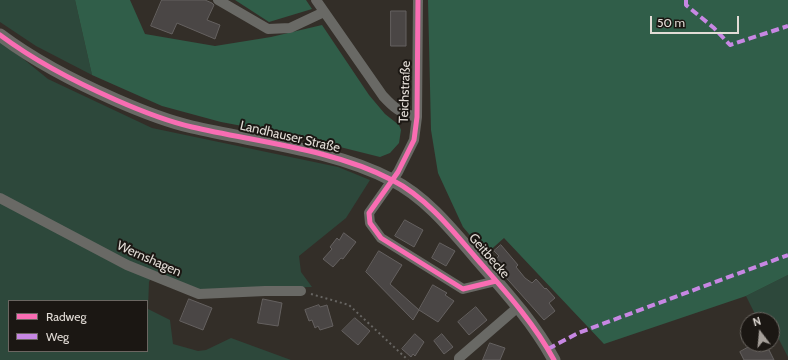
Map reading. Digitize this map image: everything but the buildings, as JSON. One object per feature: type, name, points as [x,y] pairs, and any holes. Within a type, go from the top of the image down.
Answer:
[{"type":"street","points":[[218,0],[268,29],[290,28],[324,12]]},
{"type":"street","points":[[316,0],[383,96],[396,109],[408,115],[417,117]]},
{"type":"street","name":"Teichstraße","points":[[393,180],[414,140],[417,117],[418,0]]},
{"type":"street","name":"Landhauser Straße","points":[[0,35],[17,48],[57,72],[95,91],[141,111],[190,127],[297,149],[350,162],[393,180]]},
{"type":"street","points":[[393,180],[369,212],[370,223],[381,238],[463,289],[496,280]]},
{"type":"street","name":"Geitbecke","points":[[393,180],[427,206],[445,223],[496,280],[532,325],[554,360]]},
{"type":"street","name":"Wernshagen","points":[[0,198],[127,265],[199,294],[301,291]]},
{"type":"street","points":[[459,360],[459,358],[518,307]]},
{"type":"path","points":[[301,291],[349,305],[408,360]]},
{"type":"green space","points":[[0,0],[75,0],[92,75],[36,46],[0,22]]},
{"type":"green space","points":[[75,0],[130,0],[145,34],[215,46],[271,37],[322,25],[369,95],[385,114],[399,125],[401,130],[399,143],[390,153],[380,157],[296,136],[221,122],[162,106],[92,75]]},
{"type":"green space","points":[[235,0],[306,0],[312,9],[269,22]]},
{"type":"green space","points":[[428,0],[788,0],[788,275],[746,296],[604,344],[504,238],[486,254],[463,227],[438,173],[431,130]]},
{"type":"green space","points":[[0,40],[48,79],[152,128],[338,167],[370,180],[346,218],[299,256],[301,272],[312,287],[198,290],[154,271],[149,282],[148,309],[170,320],[173,344],[198,351],[206,350],[231,338],[291,360],[0,360]]},
{"type":"green space","points":[[788,275],[788,357],[780,342],[780,312],[754,312],[746,296]]},
{"type":"marked path","points":[[686,0],[686,5],[714,28],[730,45],[788,26]]},
{"type":"marked path","points":[[548,349],[578,333],[788,255]]},
{"type":"cycle path","points":[[418,0],[417,117],[414,140],[398,172],[369,213],[370,223],[381,238],[463,289],[496,281]]},
{"type":"cycle path","points":[[0,35],[42,63],[71,79],[135,108],[173,122],[192,127],[294,148],[345,161],[369,169],[404,187],[428,205],[438,215],[498,283],[537,333],[554,360]]}]
